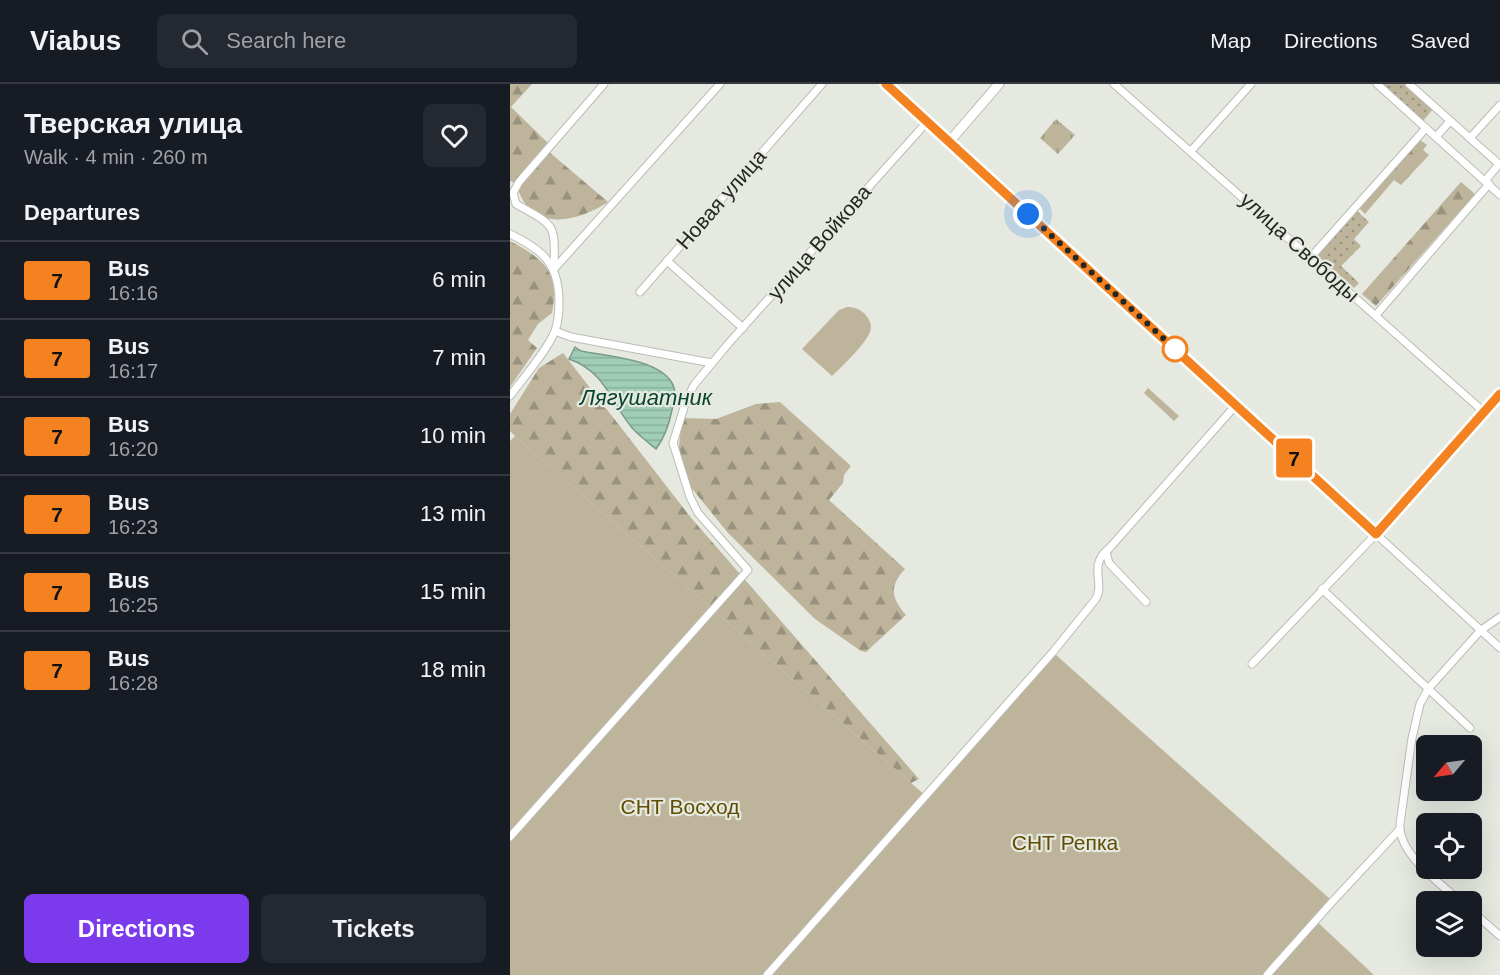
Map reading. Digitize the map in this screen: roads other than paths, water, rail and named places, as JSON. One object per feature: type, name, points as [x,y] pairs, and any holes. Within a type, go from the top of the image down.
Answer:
[{"type":"main road","points":[[886,84],[1376,534],[1500,394]]},
{"type":"main road","points":[[949,142],[999,84]]},
{"type":"street","points":[[510,396],[555,331],[559,313],[558,285],[554,269],[555,236],[549,224],[516,204],[513,193],[519,182],[604,84]]},
{"type":"street","points":[[554,269],[720,84]]},
{"type":"street","name":"Новая улица","points":[[640,292],[822,84]]},
{"type":"street","name":"улица Свободы","points":[[1114,84],[1484,412]]},
{"type":"street","points":[[1191,151],[1251,84]]},
{"type":"street","points":[[1377,84],[1500,195]]},
{"type":"street","points":[[1376,315],[1500,164],[1409,84]]},
{"type":"street","points":[[1470,138],[1500,105]]},
{"type":"street","points":[[1436,137],[1450,121]]},
{"type":"street","name":"улица Войкова","points":[[510,837],[748,570],[698,513],[690,497],[673,443],[686,401],[694,385],[712,363],[927,123]]},
{"type":"street","points":[[1311,257],[1426,128]]},
{"type":"street","points":[[510,234],[527,242],[544,255],[554,269]]},
{"type":"street","points":[[667,261],[743,328]]},
{"type":"street","points":[[555,331],[570,337],[712,363]]},
{"type":"street","points":[[767,975],[1053,652],[1099,593],[1096,573],[1100,556],[1236,405]]},
{"type":"street","points":[[1252,664],[1376,534],[1500,648]]},
{"type":"street","points":[[1107,550],[1109,563],[1146,603]]},
{"type":"street","points":[[1322,589],[1470,728]]},
{"type":"street","points":[[1449,891],[1407,851],[1399,830],[1416,716],[1428,689],[1480,631],[1500,617]]},
{"type":"street","points":[[1267,975],[1399,830]]},
{"type":"street","points":[[1482,920],[1500,936]]},
{"type":"water","name":"Лягушатник","points":[[575,347],[581,351],[644,364],[665,375],[672,383],[675,396],[671,415],[656,449],[634,430],[592,372],[569,359]]},
{"type":"park label","name":"СНТ Восход","points":[[680,806]]},
{"type":"park label","name":"СНТ Репка","points":[[1065,842]]}]
